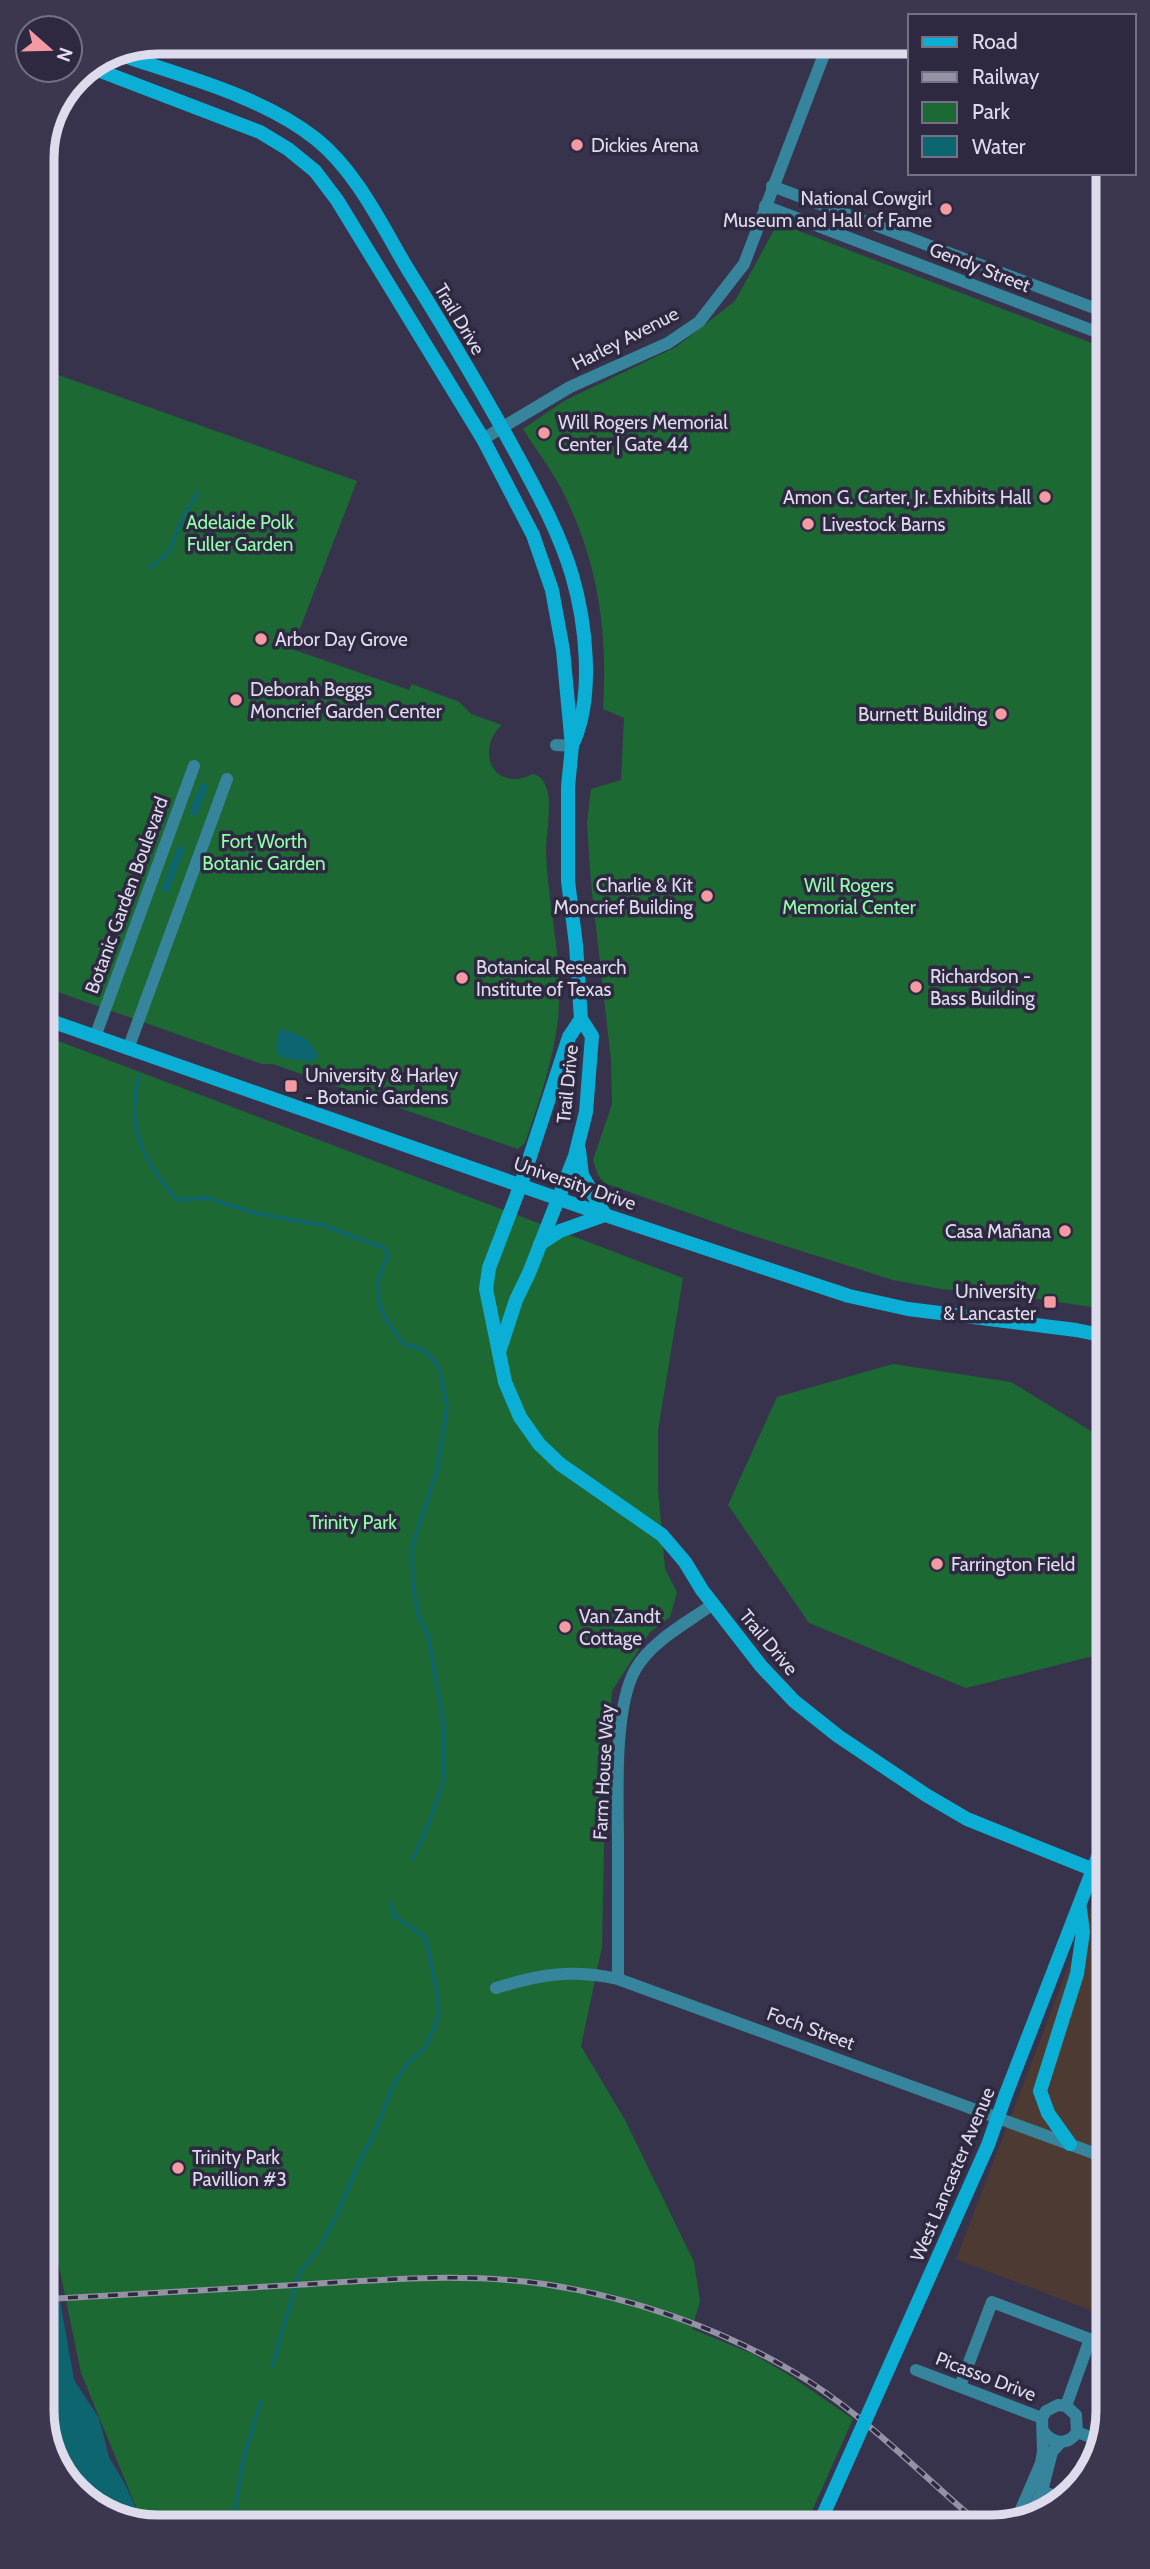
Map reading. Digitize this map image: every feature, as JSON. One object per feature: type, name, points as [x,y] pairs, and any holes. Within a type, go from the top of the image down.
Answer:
[{"type":"street","name":"Harley Avenue","points":[[483,439],[570,387],[668,343],[699,322],[744,264],[824,54]]},
{"type":"street","name":"Trail Drive","points":[[130,58],[264,105],[316,139],[345,170],[418,285],[502,427],[551,518],[572,575],[586,660],[583,700],[572,746]]},
{"type":"street","name":"Trail Drive","points":[[102,72],[260,132],[288,149],[322,181],[337,200],[483,439],[533,535],[552,590],[563,650],[572,746],[568,788],[567,858],[580,1018],[592,1036],[586,1112],[578,1145],[506,1324],[499,1352]]},
{"type":"street","points":[[230,120],[238,97]]},
{"type":"street","name":"Gendy Street","points":[[772,186],[1096,309]]},
{"type":"street","name":"Gendy Street","points":[[765,206],[1096,332]]},
{"type":"street","points":[[556,745],[572,746]]},
{"type":"street","name":"Botanic Garden Boulevard","points":[[95,1037],[194,766]]},
{"type":"street","points":[[128,1049],[227,779]]},
{"type":"street","name":"Trail Drive","points":[[580,1018],[569,1037],[521,1184],[489,1268],[486,1289],[505,1382],[520,1416],[538,1444],[560,1464],[662,1535],[761,1666],[794,1701],[838,1736],[967,1819],[1096,1870]]},
{"type":"street","name":"University Drive","points":[[54,1022],[605,1215],[849,1296],[908,1309],[1096,1334]]},
{"type":"street","points":[[540,1244],[560,1231],[605,1215],[582,1175],[578,1145]]},
{"type":"street","name":"Farm House Way","points":[[618,1979],[620,1758],[628,1690],[644,1657],[713,1604]]},
{"type":"street","name":"West Lancaster Avenue","points":[[823,2515],[988,2145],[1080,1904],[1096,1878]]},
{"type":"street","points":[[1070,2144],[1048,2113],[1040,2091],[1077,1974],[1083,1932],[1080,1904]]},
{"type":"street","name":"Foch Street","points":[[496,1988],[548,1973],[579,1973],[618,1979],[1096,2154]]},
{"type":"street","points":[[960,2386],[992,2302],[1096,2341]]},
{"type":"street","points":[[1066,2406],[1090,2339]]},
{"type":"street","name":"Picasso Drive","points":[[916,2370],[960,2386],[1042,2425]]},
{"type":"street","points":[[1021,2510],[1041,2463],[1042,2425],[1052,2407],[1066,2406],[1076,2415],[1079,2423],[1077,2432],[1074,2437],[1061,2442],[1052,2452],[1035,2505]]},
{"type":"street","points":[[1042,2425],[1052,2441],[1061,2442]]},
{"type":"street","points":[[1077,2432],[1092,2438]]},
{"type":"street","points":[[1041,2491],[1052,2495]]},
{"type":"shaded area","points":[[1096,1895],[1096,2312],[956,2259]]},
{"type":"green space","name":"Will Rogers Memorial Center","points":[[778,223],[1096,345],[1096,1308],[941,1289],[893,1280],[745,1233],[604,1183],[598,1175],[593,1160],[612,1104],[611,1060],[587,823],[591,789],[621,780],[624,718],[603,709],[602,623],[584,542],[561,488],[523,429],[564,401],[676,347],[735,301]]},
{"type":"green space","name":"Fort Worth Botanic Garden","points":[[54,373],[357,481],[292,649],[409,690],[412,684],[459,702],[471,714],[502,725],[491,741],[489,750],[492,767],[506,778],[523,778],[533,774],[538,776],[547,789],[547,874],[559,977],[558,1019],[553,1051],[525,1143],[518,1149],[273,1064],[262,1064],[54,991]]},
{"type":"green space","name":"Trinity Park","points":[[54,1039],[683,1278],[658,1430],[658,1489],[665,1569],[677,1592],[670,1617],[650,1632],[612,1691],[605,1793],[602,1947],[581,2046],[625,2120],[694,2262],[700,2301],[692,2329],[753,2354],[853,2419],[810,2515],[152,2515],[139,2513],[81,2373],[54,2242]]},
{"type":"green space","name":"Farrington Field","points":[[893,1364],[1011,1382],[1096,1434],[1096,1655],[966,1688],[809,1623],[728,1505],[777,1397]]},
{"type":"water","points":[[201,783],[208,785],[197,816],[189,813]]},
{"type":"water","points":[[178,845],[185,848],[168,893],[161,891]]},
{"type":"water","points":[[279,1029],[303,1037],[312,1045],[318,1057],[311,1062],[279,1057],[276,1046]]},
{"type":"water","points":[[54,2245],[58,2289],[74,2380],[99,2418],[109,2457],[138,2513],[106,2501],[80,2479],[65,2457],[56,2431]]},
{"type":"waterway","points":[[149,568],[169,552],[184,515],[198,493]]},
{"type":"waterway","points":[[139,1076],[135,1113],[140,1143],[155,1171],[177,1200],[208,1198],[254,1213],[322,1225],[384,1248],[388,1255],[378,1280],[379,1304],[388,1323],[404,1344],[426,1351],[439,1368],[447,1407],[437,1471],[412,1547],[417,1611],[429,1639],[444,1728],[443,1782],[413,1859]]},
{"type":"waterway","points":[[272,2367],[299,2274],[320,2247],[337,2215],[392,2088],[408,2063],[426,2047],[439,2015],[436,1986],[425,1937],[394,1916],[392,1903]]},
{"type":"waterway","points":[[234,2515],[244,2455],[261,2401]]},
{"type":"railway","points":[[54,2299],[428,2278],[544,2284],[608,2297],[703,2328],[792,2371],[865,2423],[969,2515]]},
{"type":"place","name":"Dickies Arena","points":[[577,145]]},
{"type":"place","name":"National Cowgirl Museum and Hall of Fame","points":[[946,209]]},
{"type":"place","name":"Will Rogers Memorial Center | Gate 44","points":[[544,433]]},
{"type":"place","name":"Amon G. Carter, Jr. Exhibits Hall","points":[[1045,497]]},
{"type":"place","name":"Livestock Barns","points":[[808,524]]},
{"type":"place","name":"Arbor Day Grove","points":[[261,639]]},
{"type":"place","name":"Deborah Beggs Moncrief Garden Center","points":[[236,700]]},
{"type":"place","name":"Burnett Building","points":[[1001,714]]},
{"type":"place","name":"Charlie & Kit Moncrief Building","points":[[707,896]]},
{"type":"place","name":"Botanical Research Institute of Texas","points":[[462,978]]},
{"type":"place","name":"Richardson - Bass Building","points":[[916,987]]},
{"type":"place","name":"University & Harley - Botanic Gardens","points":[[291,1086]]},
{"type":"place","name":"Casa Mañana","points":[[1065,1231]]},
{"type":"place","name":"University & Lancaster","points":[[1050,1302]]},
{"type":"place","name":"Farrington Field","points":[[937,1564]]},
{"type":"place","name":"Van Zandt Cottage","points":[[565,1627]]},
{"type":"place","name":"Trinity Park Pavillion #3","points":[[178,2168]]},
{"type":"park label","name":"Adelaide Polk Fuller Garden","points":[[240,533]]}]
